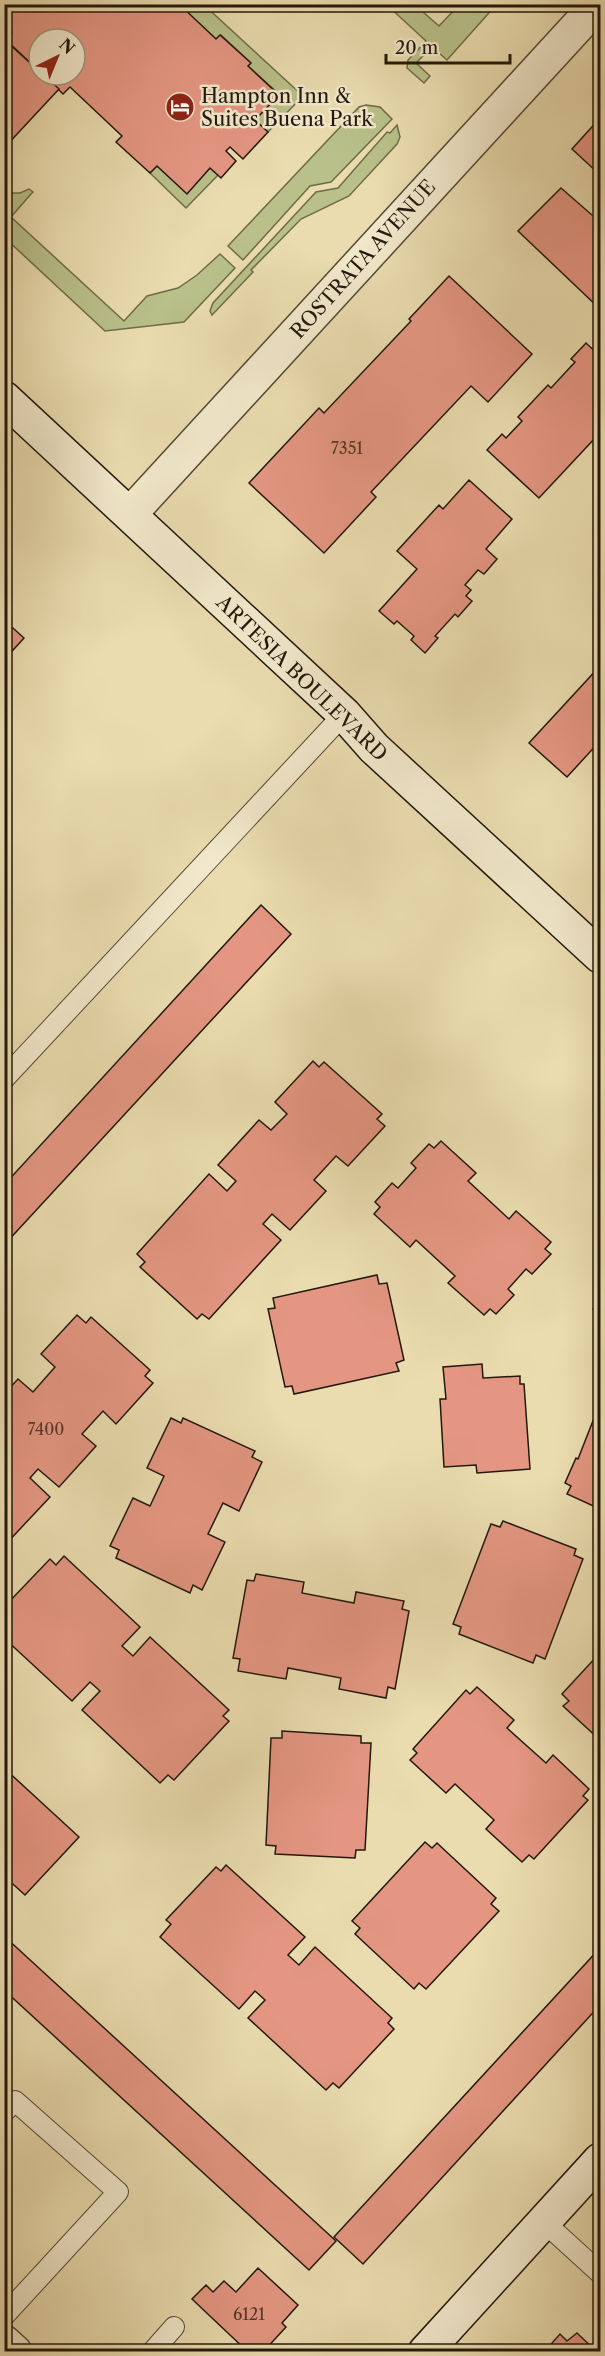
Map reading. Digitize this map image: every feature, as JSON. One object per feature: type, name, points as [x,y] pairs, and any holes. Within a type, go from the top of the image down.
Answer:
[{"type":"main road","name":"ROSTRATA AVENUE","points":[[130,514],[598,4]]},
{"type":"main road","name":"ARTESIA BOULEVARD","points":[[4,398],[344,714],[374,748],[600,956]]},
{"type":"main road","points":[[425,2352],[600,2160]]},
{"type":"main road","points":[[4,2342],[15,2352]]},
{"type":"lane","points":[[4,1079],[344,714]]},
{"type":"lane","points":[[4,2112],[15,2101],[118,2192],[4,2316]]},
{"type":"lane","points":[[544,2222],[600,2273]]},
{"type":"lane","points":[[152,2352],[174,2327]]},
{"type":"green space","points":[[179,5],[204,5],[303,96],[268,132],[255,120],[279,94],[248,66],[250,62],[221,35],[216,39]]},
{"type":"green space","points":[[387,5],[415,5],[439,26],[459,5],[496,5],[447,60],[432,47],[416,63],[430,76],[424,83],[407,68],[408,60],[426,41]]},
{"type":"green space","points":[[366,105],[380,107],[392,119],[331,182],[310,186],[243,260],[228,246],[359,107]]},
{"type":"green space","points":[[397,125],[400,137],[397,144],[349,196],[301,219],[251,270],[253,272],[212,315],[210,311],[213,303],[316,192],[338,188],[387,132],[390,133]]},
{"type":"green space","points":[[157,166],[187,193],[210,168],[218,175],[186,208],[150,173]]},
{"type":"green space","points":[[29,189],[33,192],[11,217],[124,321],[147,296],[178,288],[197,275],[220,254],[235,268],[184,322],[105,331],[5,238],[5,193],[20,193]]},
{"type":"building","name":"Hampton Inn & Suites Buena Park","points":[[4,4],[179,4],[216,39],[220,35],[251,63],[248,66],[279,95],[255,120],[268,132],[243,159],[230,147],[226,151],[236,161],[221,178],[210,168],[187,194],[157,166],[150,173],[116,142],[122,136],[70,87],[87,87],[87,27],[27,27],[27,60],[5,39],[12,32],[4,26]]},
{"type":"building","points":[[8,43],[27,60],[27,87],[57,87],[59,89],[4,148],[4,47]]},
{"type":"building","name":"Hampton Inn & Suites Buena Park","points":[[56,87],[70,87],[63,94]]},
{"type":"building","points":[[600,118],[600,181],[596,177],[599,174],[572,149]]},
{"type":"building","points":[[561,188],[600,222],[600,309],[518,231]]},
{"type":"building","points":[[449,276],[532,354],[488,402],[471,386],[371,492],[376,497],[324,553],[249,483],[319,408],[324,413],[411,321],[409,319]]},
{"type":"building","points":[[586,343],[600,356],[600,440],[597,436],[539,498],[487,450],[502,434],[506,438],[522,421],[518,417],[548,385],[551,388],[575,362],[571,359]]},
{"type":"building","points":[[469,480],[512,519],[486,549],[497,559],[484,574],[478,570],[465,585],[471,590],[466,596],[472,601],[458,617],[455,614],[435,636],[438,638],[425,653],[411,640],[414,636],[397,621],[394,624],[379,611],[417,569],[397,551],[439,505],[443,509]]},
{"type":"building","points":[[4,620],[24,638],[4,660]]},
{"type":"building","points":[[600,666],[600,741],[567,777],[529,743]]},
{"type":"building","points":[[261,905],[291,934],[4,1245],[4,1185]]},
{"type":"building","points":[[313,1061],[319,1067],[324,1062],[382,1114],[377,1119],[385,1126],[348,1166],[336,1156],[314,1180],[326,1191],[290,1230],[272,1214],[263,1224],[281,1240],[209,1319],[202,1314],[197,1319],[140,1267],[145,1262],[137,1254],[209,1174],[227,1191],[236,1181],[218,1165],[259,1120],[271,1130],[287,1114],[275,1102]]},
{"type":"building","points":[[441,1141],[476,1173],[468,1181],[509,1219],[516,1211],[551,1242],[545,1249],[551,1254],[532,1274],[526,1269],[508,1289],[514,1295],[496,1314],[490,1309],[484,1315],[448,1283],[455,1276],[416,1240],[410,1247],[374,1214],[380,1207],[375,1202],[392,1183],[398,1188],[416,1168],[411,1163],[429,1144],[434,1148]]},
{"type":"building","points":[[377,1275],[379,1284],[387,1283],[404,1360],[396,1363],[399,1371],[294,1394],[292,1386],[285,1387],[268,1309],[275,1308],[273,1298]]},
{"type":"building","points":[[600,1293],[600,1319],[593,1309],[599,1305],[594,1298]]},
{"type":"building","points":[[77,1315],[86,1323],[91,1317],[150,1370],[145,1376],[153,1383],[116,1424],[103,1411],[82,1434],[96,1446],[59,1487],[38,1469],[30,1478],[50,1497],[4,1546],[4,1394],[18,1379],[33,1392],[55,1367],[41,1354]]},
{"type":"building","points":[[482,1364],[483,1378],[520,1376],[520,1384],[524,1384],[530,1469],[477,1473],[476,1465],[444,1467],[440,1399],[446,1399],[443,1367]]},
{"type":"building","points":[[598,1408],[600,1409],[600,1509],[567,1494],[571,1486],[565,1483],[576,1458],[578,1459]]},
{"type":"building","points":[[171,1418],[181,1423],[183,1418],[255,1451],[252,1457],[262,1462],[239,1511],[223,1503],[208,1534],[225,1542],[202,1590],[193,1585],[190,1593],[116,1558],[119,1550],[110,1546],[133,1498],[150,1506],[164,1476],[147,1468]]},
{"type":"building","points":[[503,1521],[576,1549],[574,1555],[583,1559],[545,1659],[536,1655],[533,1663],[459,1634],[461,1627],[453,1624],[491,1524],[500,1527]]},
{"type":"building","points":[[64,1556],[140,1627],[122,1646],[133,1656],[150,1637],[229,1710],[223,1716],[229,1721],[174,1780],[168,1775],[160,1783],[82,1710],[100,1691],[90,1682],[72,1701],[4,1638],[4,1607],[50,1559],[56,1565]]},
{"type":"building","points":[[256,1574],[304,1582],[302,1593],[354,1603],[356,1592],[404,1601],[402,1609],[409,1611],[395,1689],[388,1687],[386,1698],[339,1689],[341,1678],[288,1668],[286,1679],[238,1671],[240,1659],[233,1658],[247,1580],[254,1581]]},
{"type":"building","points":[[597,1656],[600,1659],[600,1740],[563,1706],[569,1701],[562,1694]]},
{"type":"building","points":[[477,1687],[514,1720],[507,1728],[546,1763],[553,1755],[589,1789],[583,1796],[588,1800],[534,1859],[529,1855],[522,1862],[486,1829],[494,1820],[455,1784],[446,1793],[410,1760],[417,1753],[413,1749],[466,1690],[470,1694]]},
{"type":"building","points":[[282,1731],[361,1736],[361,1743],[371,1743],[365,1850],[356,1850],[355,1858],[275,1854],[276,1846],[266,1845],[271,1738],[282,1738]]},
{"type":"building","points":[[4,1768],[79,1837],[25,1895],[4,1876]]},
{"type":"building","points":[[425,1842],[432,1848],[437,1843],[496,1898],[491,1904],[499,1911],[426,1989],[419,1983],[414,1989],[355,1934],[360,1928],[352,1921]]},
{"type":"building","points":[[226,1865],[305,1937],[288,1955],[299,1965],[315,1947],[392,2018],[388,2023],[394,2029],[339,2088],[333,2083],[326,2090],[248,2018],[265,2000],[255,1991],[239,2009],[160,1937],[171,1924],[166,1920],[216,1867],[221,1871]]},
{"type":"building","points":[[4,1936],[336,2241],[309,2270],[4,1990]]},
{"type":"building","points":[[600,1948],[600,2005],[363,2264],[334,2237]]},
{"type":"building","points":[[258,2268],[298,2305],[282,2323],[286,2327],[263,2352],[248,2352],[192,2299],[206,2285],[213,2292],[224,2281],[236,2292]]},
{"type":"building","points":[[577,2333],[597,2352],[544,2352],[560,2334],[567,2341]]},
{"type":"place","name":"Hampton Inn & Suites Buena Park","points":[[180,107]]}]
